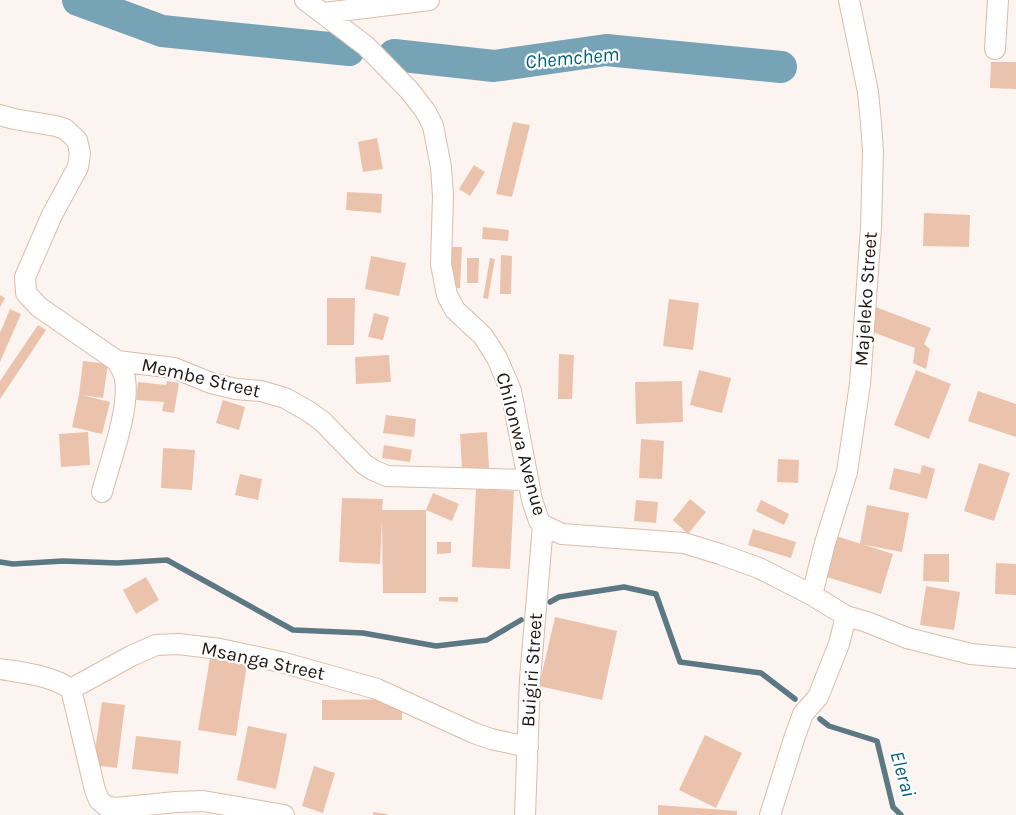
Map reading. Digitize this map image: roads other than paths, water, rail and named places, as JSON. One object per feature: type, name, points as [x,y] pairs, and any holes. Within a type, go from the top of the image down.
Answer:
[{"type":"street","points":[[317,5],[429,0]]},
{"type":"street","name":"Majeleko Street","points":[[812,595],[825,543],[847,472],[860,384],[871,228],[873,151],[871,123],[868,92],[849,0]]},
{"type":"street","points":[[995,49],[998,0]]},
{"type":"street","name":"Chilonwa Avenue","points":[[317,5],[366,46],[409,90],[426,112],[433,126],[441,167],[443,196],[442,264],[447,295],[455,310],[483,336],[497,358],[511,391],[528,480],[539,520],[543,526],[562,534],[684,544],[720,554],[759,568],[812,595],[846,616],[907,638],[971,654],[1016,658]]},
{"type":"street","name":"Membe Street","points":[[0,115],[56,126],[65,130],[77,140],[80,153],[78,167],[52,215],[29,266],[25,277],[26,292],[39,307],[117,361],[174,368],[211,383],[236,389],[261,391],[285,398],[322,421],[364,464],[387,476],[528,480]]},
{"type":"street","points":[[102,492],[121,421],[125,395],[125,380],[117,361]]},
{"type":"street","name":"Buigiri Street","points":[[526,815],[530,679],[543,526]]},
{"type":"street","points":[[770,815],[794,736],[803,714],[818,697],[839,644],[846,616]]},
{"type":"street","name":"Msanga Street","points":[[70,689],[131,656],[156,645],[178,644],[220,649],[281,662],[377,689],[474,733],[490,739],[528,747]]},
{"type":"street","points":[[0,669],[44,676],[58,681],[70,689],[95,790],[100,800],[106,806],[116,808],[203,801],[284,815]]},
{"type":"waterway","points":[[78,0],[162,31],[349,50]]},
{"type":"waterway","name":"Chemchem","points":[[394,55],[494,66],[606,50],[781,67]]},
{"type":"waterway","points":[[0,562],[13,564],[63,561],[117,563],[167,560],[293,630],[363,633],[436,646],[487,640],[521,620]]},
{"type":"waterway","points":[[550,602],[559,597],[624,587],[656,594],[680,662],[761,673],[795,699]]},
{"type":"waterway","name":"Elerai","points":[[820,719],[829,726],[877,741],[893,807],[901,815]]}]
